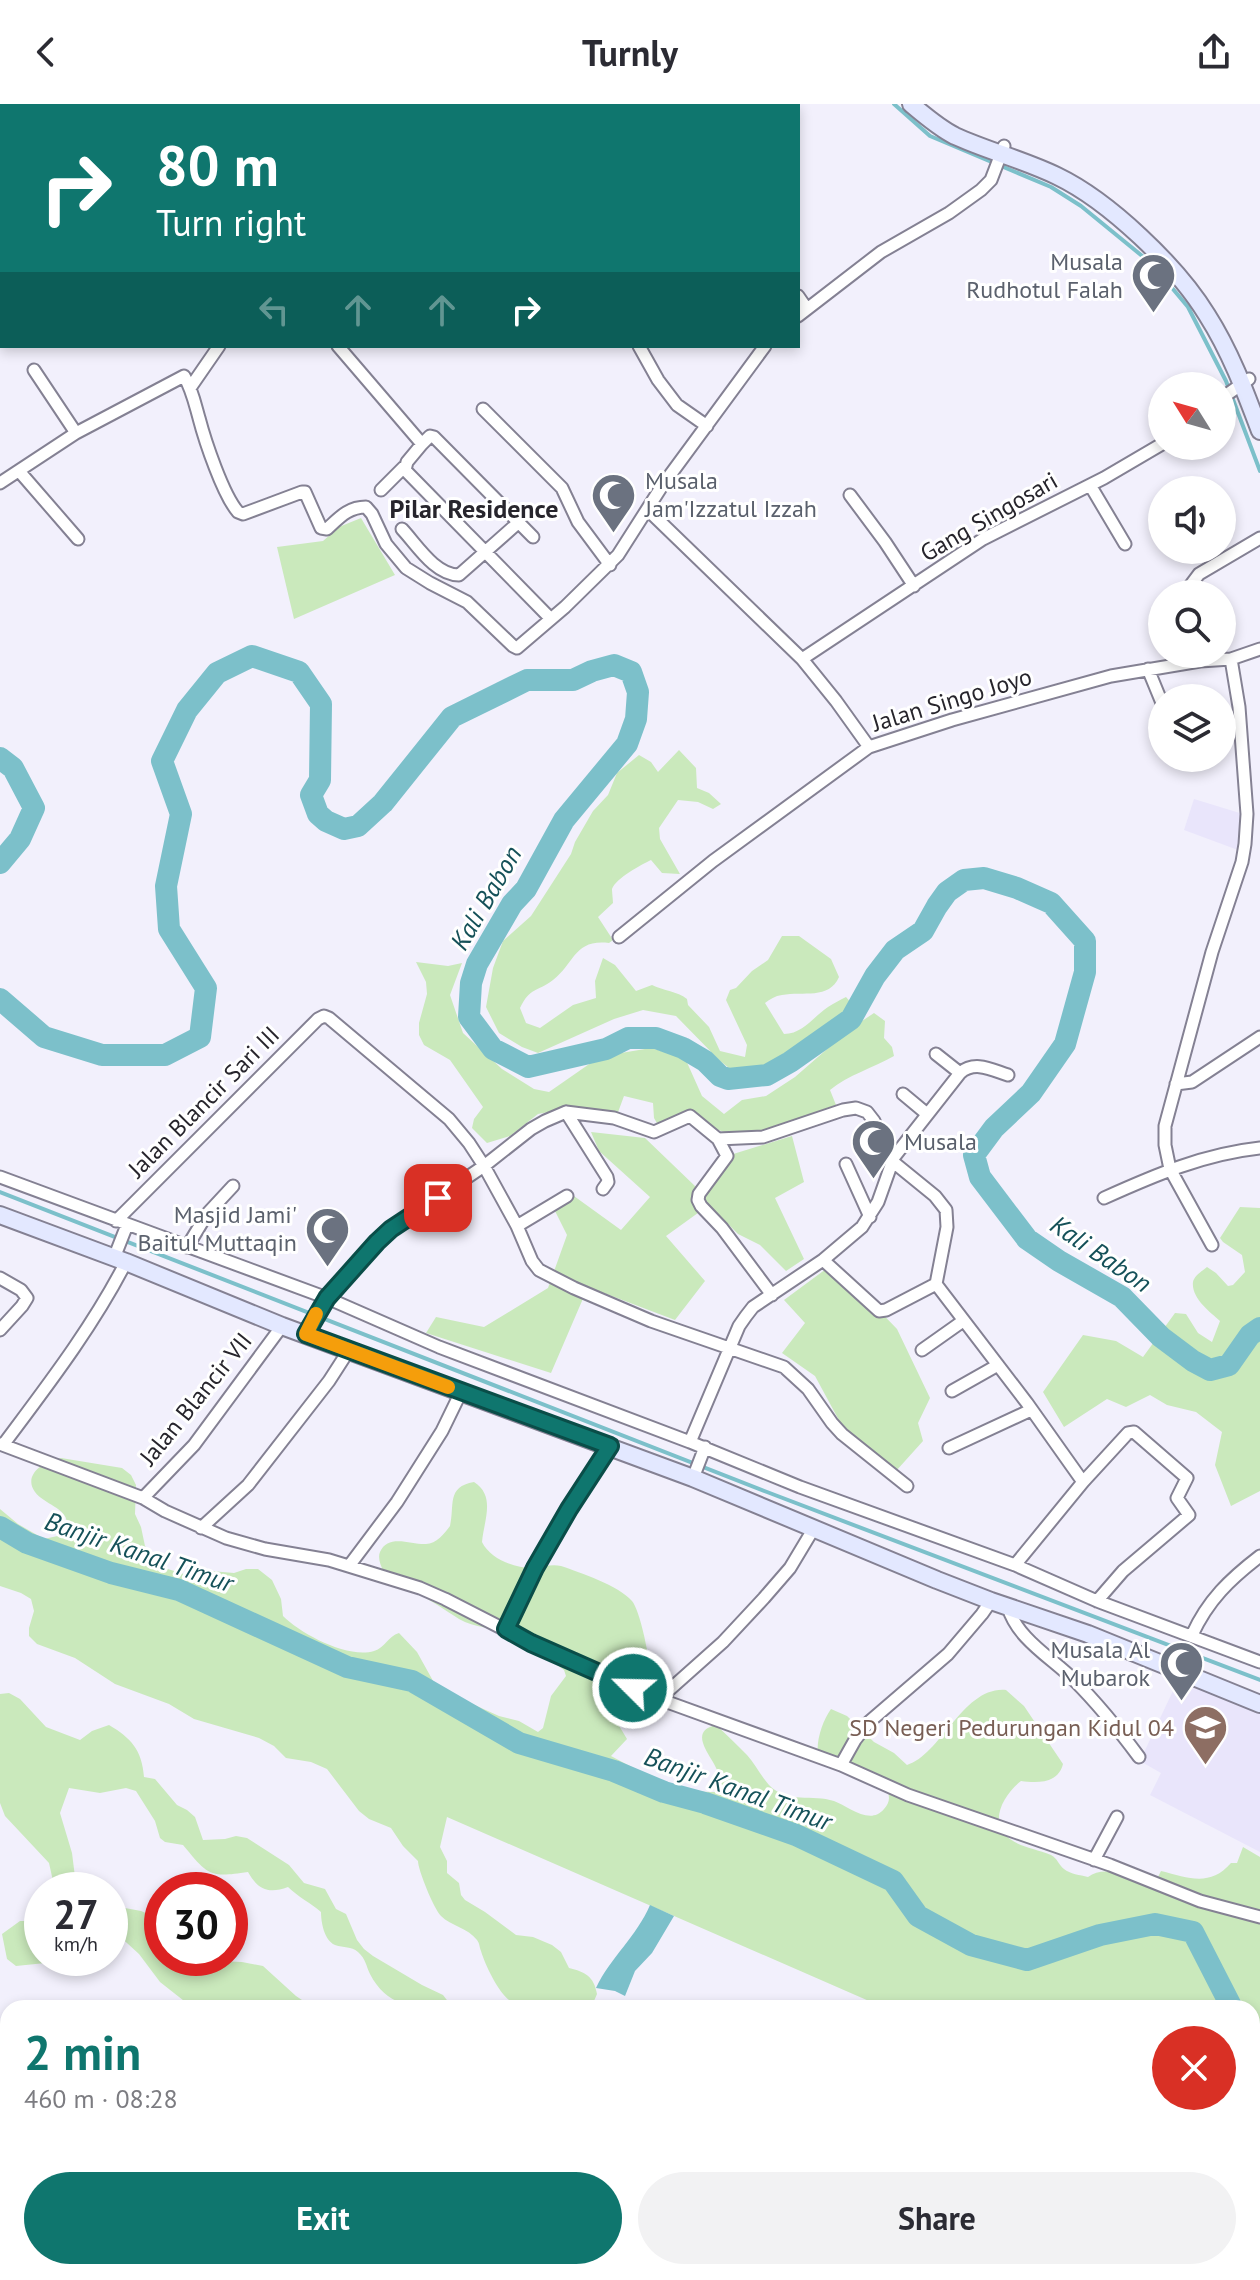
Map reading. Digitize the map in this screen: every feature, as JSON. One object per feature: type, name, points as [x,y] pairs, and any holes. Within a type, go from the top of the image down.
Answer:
[{"type":"street","points":[[911,104],[953,135],[1059,167],[1083,180],[1158,242],[1197,284],[1229,332],[1260,431]]},
{"type":"street","points":[[923,104],[1002,152]]},
{"type":"street","points":[[803,313],[881,252],[988,184],[1002,152]]},
{"type":"street","points":[[190,388],[218,348]]},
{"type":"street","points":[[340,348],[422,444]]},
{"type":"street","points":[[640,348],[677,405],[707,426]]},
{"type":"street","points":[[0,483],[76,433],[132,406],[180,377],[186,379],[190,388],[200,424],[238,512],[243,514],[305,492],[323,530],[345,512],[366,507],[386,544],[406,568],[467,602],[517,648],[614,560],[662,486],[764,348]]},
{"type":"street","points":[[34,370],[76,433]]},
{"type":"street","points":[[1236,389],[1243,384]]},
{"type":"street","points":[[1243,384],[1260,409]]},
{"type":"street","points":[[483,409],[562,488],[578,522],[614,560]]},
{"type":"street","points":[[381,490],[422,444],[430,436],[434,437],[533,537]]},
{"type":"street","name":"Gang Singosari","points":[[802,659],[983,539],[1148,452]]},
{"type":"street","points":[[404,467],[551,619]]},
{"type":"street","points":[[19,471],[78,539]]},
{"type":"street","points":[[1090,485],[1125,544]]},
{"type":"street","points":[[850,495],[914,586]]},
{"type":"street","points":[[648,510],[802,659],[869,747]]},
{"type":"street","points":[[402,529],[437,568],[450,575],[459,575],[519,522]]},
{"type":"street","points":[[1194,580],[1199,574],[1260,538]]},
{"type":"street","name":"Jalan Singo Joyo","points":[[1236,657],[1260,649]]},
{"type":"street","name":"Jalan Singo Joyo","points":[[619,937],[713,861],[869,747],[952,720],[1111,676],[1153,668]]},
{"type":"street","points":[[1212,1245],[1170,1169],[1165,1126],[1212,952],[1242,862],[1247,831],[1239,707],[1232,668]]},
{"type":"street","points":[[1148,669],[1154,684]]},
{"type":"street","name":"Jalan Blancir Sari III","points":[[122,1227],[307,1029],[324,1016],[449,1119],[484,1166]]},
{"type":"street","points":[[1176,1084],[1192,1082],[1260,1037]]},
{"type":"street","points":[[936,1054],[960,1073]]},
{"type":"street","points":[[690,1442],[739,1326],[753,1307],[849,1240],[870,1217],[892,1161],[902,1145],[960,1073],[975,1066],[1008,1075]]},
{"type":"street","points":[[903,1094],[927,1114]]},
{"type":"street","points":[[718,1139],[763,1137],[843,1110],[856,1108],[870,1114],[892,1161],[935,1196],[946,1210],[947,1227],[936,1284],[1083,1482]]},
{"type":"street","points":[[566,1112],[607,1177],[608,1182],[603,1189]]},
{"type":"street","points":[[308,1330],[323,1303],[391,1229],[484,1166],[531,1129],[566,1112],[614,1118],[654,1132],[690,1116],[718,1139],[727,1156],[699,1194],[698,1200],[772,1295]]},
{"type":"street","points":[[1104,1198],[1170,1169],[1210,1156],[1260,1148]]},
{"type":"street","points":[[846,1164],[870,1217]]},
{"type":"street","points":[[484,1166],[532,1261],[546,1275],[651,1321],[784,1367],[808,1389],[842,1434],[907,1486]]},
{"type":"street","points":[[0,1177],[122,1227],[187,1247],[323,1303],[690,1442],[702,1453],[1015,1565],[1097,1601],[1257,1658]]},
{"type":"street","points":[[187,1247],[207,1214],[233,1186]]},
{"type":"street","points":[[517,1226],[567,1196]]},
{"type":"street","points":[[0,1215],[119,1257],[282,1326],[308,1330],[349,1350],[694,1475],[711,1485],[991,1601],[1088,1634],[1260,1704]]},
{"type":"street","points":[[122,1227],[119,1257],[108,1297],[72,1352],[1,1445],[143,1498],[226,1538],[265,1549],[320,1558],[432,1593],[531,1643],[659,1699],[841,1765],[908,1795],[1200,1901],[1260,1917]]},
{"type":"street","points":[[823,1260],[879,1311],[936,1284]]},
{"type":"street","points":[[0,1278],[21,1290],[27,1298],[0,1330]]},
{"type":"street","points":[[922,1350],[963,1321]]},
{"type":"street","name":"Jalan Blancir VII","points":[[143,1498],[194,1445],[282,1326]]},
{"type":"street","points":[[201,1528],[248,1485],[329,1381],[349,1350]]},
{"type":"street","points":[[952,1391],[998,1365]]},
{"type":"street","points":[[349,1566],[397,1502],[442,1431],[461,1392]]},
{"type":"street","points":[[949,1448],[1031,1410]]},
{"type":"street","points":[[1015,1565],[1083,1482],[1132,1432],[1187,1478],[1177,1498],[1189,1515],[1123,1571],[1097,1601]]},
{"type":"street","points":[[506,1629],[535,1568],[610,1446]]},
{"type":"street","points":[[694,1475],[702,1453]]},
{"type":"street","points":[[659,1699],[723,1642],[764,1598],[790,1568],[814,1528]]},
{"type":"street","points":[[1192,1635],[1208,1604],[1260,1556]]},
{"type":"street","points":[[841,1765],[869,1722],[948,1654],[991,1601]]},
{"type":"street","points":[[1008,1607],[1021,1632],[1074,1680],[1113,1722],[1139,1757]]},
{"type":"street","points":[[1094,1860],[1117,1817]]},
{"type":"shaded area","points":[[1194,799],[1243,814],[1238,850],[1184,830]]},
{"type":"shaded area","name":"SD Negeri Pedurungan Kidul 04","points":[[1179,1678],[1260,1713],[1260,1852],[1150,1795],[1161,1773],[1140,1761]]},
{"type":"green space","points":[[361,518],[395,575],[294,619],[277,547],[323,541],[339,527]]},
{"type":"green space","points":[[679,750],[696,768],[697,788],[709,793],[721,804],[713,809],[698,802],[678,800],[659,828],[660,839],[680,874],[662,873],[651,860],[618,881],[612,889],[613,903],[598,917],[613,940],[582,948],[553,980],[531,993],[520,1008],[526,1023],[540,1028],[573,1005],[596,998],[595,981],[603,958],[615,965],[636,991],[652,985],[687,999],[688,1005],[709,1027],[720,1051],[745,1057],[747,1045],[726,1000],[730,990],[768,960],[782,936],[799,936],[831,959],[839,977],[835,984],[822,992],[779,995],[765,1003],[784,1034],[803,1028],[828,1007],[846,997],[853,1005],[758,1074],[734,1072],[676,1016],[643,1010],[614,1019],[538,1053],[522,1047],[499,1033],[486,1007],[493,968],[503,941],[531,916],[571,854],[593,811],[608,795],[617,773],[639,755],[651,762],[658,772]]},
{"type":"green space","points":[[416,962],[448,966],[462,963],[450,995],[463,1033],[502,1069],[534,1089],[549,1092],[595,1060],[651,1048],[685,1058],[702,1096],[724,1114],[742,1100],[766,1096],[795,1077],[850,1029],[874,1013],[885,1021],[884,1038],[892,1047],[894,1056],[830,1090],[836,1105],[760,1132],[730,1133],[716,1129],[692,1110],[658,1125],[653,1103],[624,1096],[614,1123],[559,1110],[538,1114],[510,1136],[487,1143],[472,1128],[474,1119],[483,1107],[450,1060],[424,1045],[419,1035],[427,994],[426,982]]},
{"type":"green space","points":[[591,1132],[645,1138],[696,1187],[730,1155],[792,1136],[804,1182],[775,1198],[804,1259],[786,1271],[760,1245],[738,1234],[709,1205],[666,1236],[705,1281],[675,1320],[588,1287],[551,1373],[426,1333],[436,1317],[484,1327],[548,1288],[567,1235],[553,1207],[567,1191],[621,1230],[650,1197],[599,1151]]},
{"type":"green space","points":[[1240,1207],[1260,1208],[1260,1491],[1231,1506],[1215,1465],[1222,1432],[1196,1412],[1167,1405],[1150,1395],[1126,1407],[1107,1399],[1064,1427],[1043,1392],[1083,1335],[1116,1341],[1143,1357],[1175,1313],[1186,1314],[1198,1333],[1212,1342],[1220,1321],[1198,1299],[1193,1282],[1207,1267],[1228,1286],[1233,1285],[1245,1272],[1242,1255],[1220,1238]]},
{"type":"green space","points":[[826,1269],[868,1299],[897,1329],[930,1398],[918,1423],[923,1441],[896,1471],[841,1424],[815,1376],[782,1353],[805,1323],[784,1300]]},
{"type":"green space","points":[[61,1458],[122,1468],[131,1475],[136,1485],[135,1514],[145,1546],[158,1566],[184,1574],[258,1569],[272,1580],[281,1599],[283,1616],[313,1637],[339,1648],[363,1653],[378,1649],[399,1633],[417,1652],[437,1688],[499,1716],[519,1721],[538,1732],[543,1728],[551,1696],[566,1676],[564,1670],[512,1636],[465,1622],[422,1596],[396,1586],[385,1574],[379,1560],[384,1546],[394,1541],[426,1544],[440,1538],[450,1526],[455,1493],[465,1484],[474,1482],[487,1501],[482,1542],[491,1553],[519,1567],[561,1566],[589,1576],[626,1595],[636,1607],[649,1660],[649,1690],[643,1698],[618,1707],[618,1724],[627,1739],[611,1756],[674,1786],[716,1792],[718,1773],[702,1740],[707,1728],[716,1725],[747,1755],[776,1791],[792,1797],[834,1801],[872,1816],[888,1803],[888,1792],[818,1754],[821,1730],[831,1709],[847,1716],[874,1742],[894,1753],[907,1765],[931,1748],[977,1699],[991,1692],[1006,1690],[1024,1706],[1063,1764],[1052,1779],[1021,1781],[1009,1793],[1000,1809],[1003,1832],[1010,1839],[1051,1855],[1072,1873],[1088,1877],[1095,1873],[1112,1872],[1154,1885],[1161,1871],[1199,1879],[1215,1875],[1231,1863],[1237,1863],[1243,1847],[1260,1857],[1260,2000],[867,2000],[447,1817],[440,1847],[447,1861],[447,1873],[459,1883],[465,1900],[516,1935],[533,1937],[552,1945],[561,1952],[569,1968],[591,1979],[597,1994],[594,2000],[509,2000],[494,1980],[477,1940],[438,1912],[423,1881],[418,1861],[391,1828],[359,1811],[327,1769],[311,1762],[286,1758],[274,1746],[259,1738],[194,1719],[169,1704],[115,1684],[75,1658],[37,1644],[29,1636],[34,1611],[31,1599],[0,1586],[0,1509],[44,1539],[62,1535],[66,1527],[64,1514],[40,1497],[32,1485],[34,1474],[49,1462]]},
{"type":"green space","points":[[9,1693],[20,1699],[46,1727],[80,1740],[92,1731],[109,1725],[129,1740],[138,1752],[144,1777],[155,1779],[177,1805],[195,1817],[203,1840],[236,1836],[247,1838],[289,1865],[304,1883],[325,1889],[336,1909],[346,1914],[364,1949],[447,2000],[394,2000],[387,1995],[378,1986],[358,1952],[335,1945],[328,1939],[321,1912],[288,1887],[270,1890],[260,1887],[248,1872],[210,1872],[183,1845],[160,1838],[155,1821],[136,1791],[126,1788],[100,1793],[69,1788],[60,1813],[74,1872],[51,1872],[49,1863],[5,1816],[0,1803],[0,1694]]},
{"type":"green space","points":[[128,1909],[144,1912],[144,1961],[128,1944]]},
{"type":"green space","points":[[24,1921],[24,1965],[16,1966],[7,1959],[2,1934]]},
{"type":"green space","points":[[248,1963],[263,1966],[302,2000],[183,2000],[156,1976],[248,1976]]},
{"type":"water","points":[[650,1905],[674,1916],[652,1953],[635,1971],[625,1996],[596,1988],[638,1927]]},
{"type":"waterway","points":[[894,104],[930,136],[1051,187],[1081,206],[1152,264],[1188,307],[1226,381],[1260,471]]},
{"type":"waterway","name":"Kali Babon","points":[[0,999],[44,1037],[102,1055],[165,1055],[200,1037],[206,988],[169,929],[166,886],[181,814],[162,761],[187,710],[217,673],[252,656],[299,672],[321,704],[320,780],[311,795],[318,814],[344,829],[358,826],[383,803],[452,717],[527,680],[573,680],[614,665],[631,672],[638,692],[636,719],[627,744],[564,820],[526,889],[512,904],[477,964],[471,983],[469,1017],[493,1049],[528,1067],[606,1049],[628,1038],[656,1038],[683,1048],[728,1079],[767,1075],[851,1019],[875,976],[895,950],[923,931],[947,892],[964,880],[984,878],[1017,888],[1051,903],[1085,941],[1085,972],[1065,1044],[1031,1093],[994,1128],[974,1155],[980,1177],[1027,1239],[1122,1297],[1161,1337],[1193,1361],[1210,1370],[1229,1365],[1250,1335],[1260,1328]]},
{"type":"waterway","name":"Kali Babon","points":[[0,758],[13,768],[34,808],[20,839],[0,863]]},
{"type":"waterway","points":[[0,1192],[767,1492],[1260,1680]]},
{"type":"waterway","name":"Banjir Kanal Timur","points":[[0,1527],[27,1543],[111,1573],[179,1590],[347,1667],[412,1681],[519,1743],[614,1771],[664,1792],[796,1835],[893,1881],[918,1916],[971,1945],[1027,1960],[1100,1935],[1155,1924],[1193,1932],[1228,2000]]},
{"type":"slow traffic","points":[[316,1314],[306,1334],[448,1387]]},
{"type":"place","name":"Musala Rudhotul Falah","points":[[1154,315]]},
{"type":"place","name":"Musala Jam'Izzatul Izzah","points":[[614,534]]},
{"type":"place","name":"Musala","points":[[873,1181]]},
{"type":"place","name":"Masjid Jami' Baitul Muttaqin","points":[[328,1268]]},
{"type":"place","name":"Musala Al Mubarok","points":[[1181,1703]]},
{"type":"place","name":"SD Negeri Pedurungan Kidul 04","points":[[1205,1767]]},
{"type":"district","name":"Pilar Residence","points":[[474,509]]},
{"type":"route","points":[[438,1198],[377,1242],[319,1308],[306,1334],[610,1446],[535,1568],[506,1629],[633,1688]]}]
